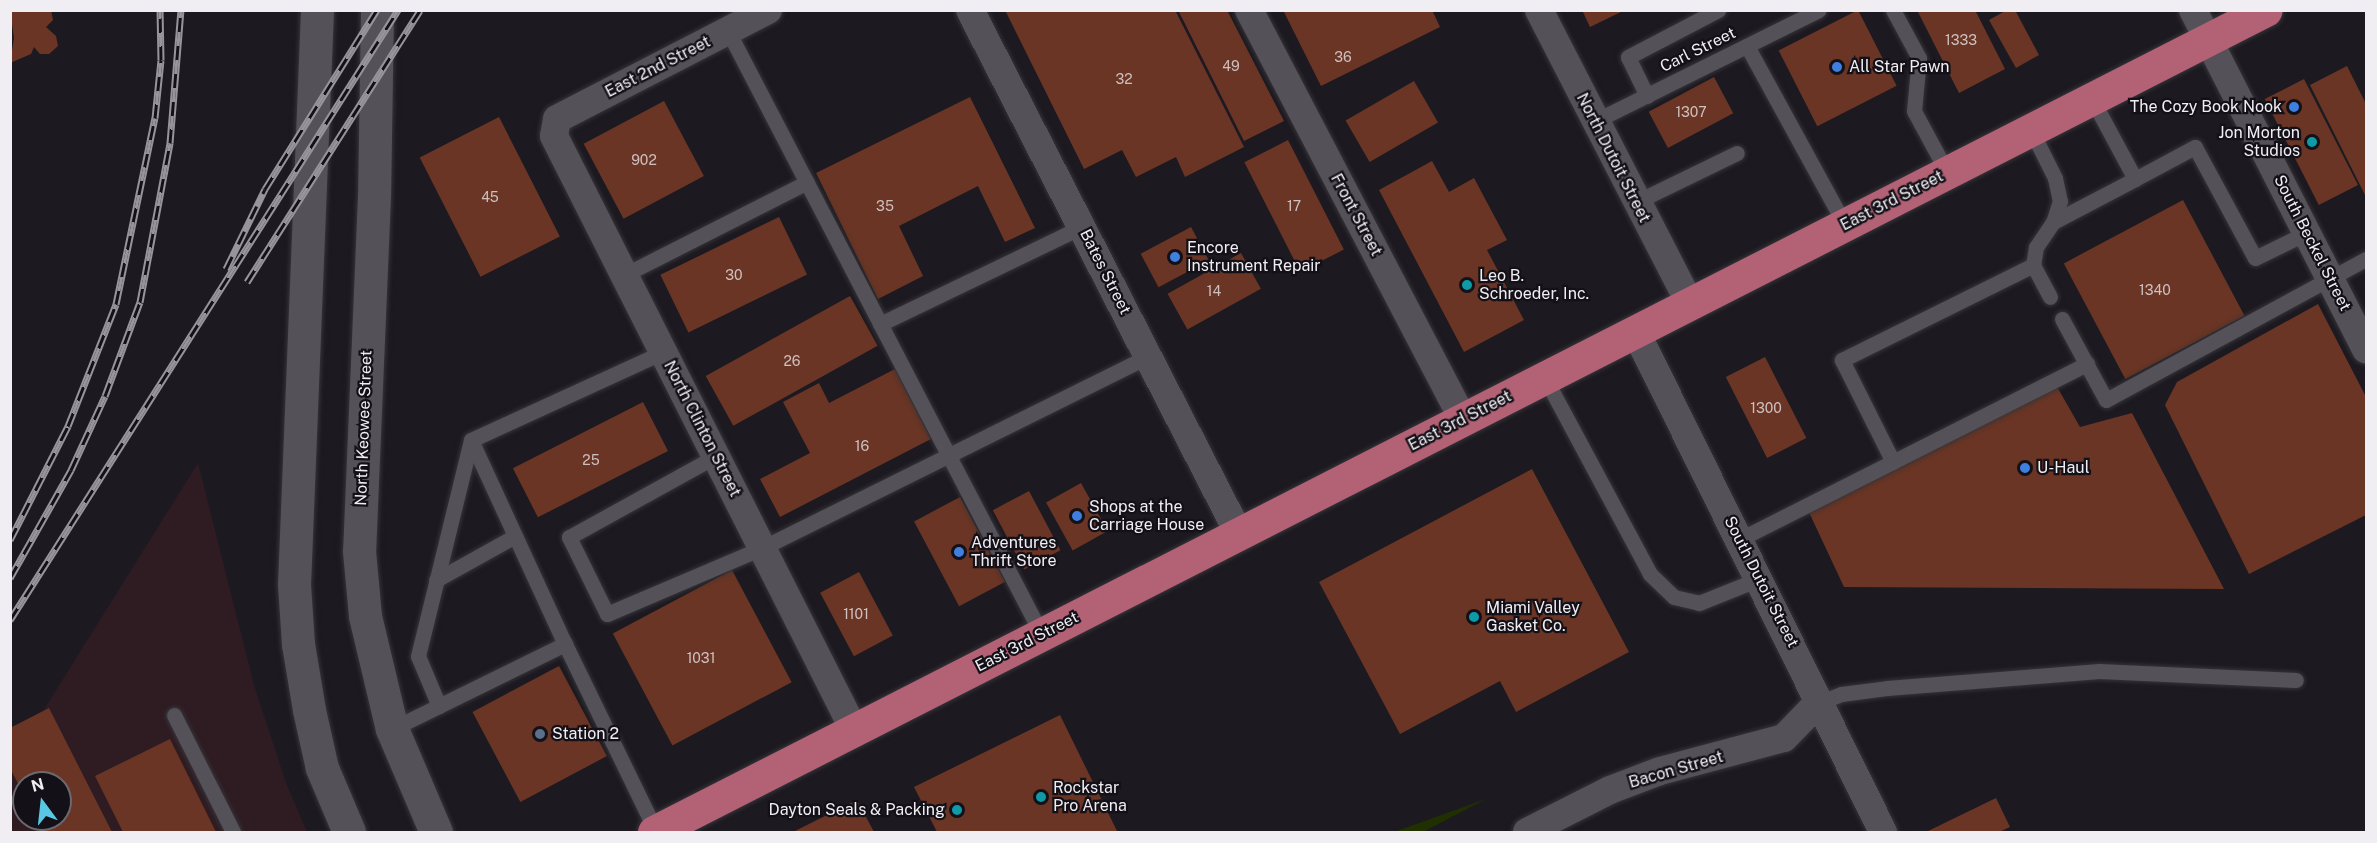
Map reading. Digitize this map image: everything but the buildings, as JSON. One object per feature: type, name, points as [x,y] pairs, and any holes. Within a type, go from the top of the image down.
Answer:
[{"type":"main road","points":[[317,10],[294,584],[298,644],[311,722],[322,768],[349,832]]},
{"type":"main road","name":"North Keowee Street","points":[[377,10],[374,196],[359,551],[365,616],[393,729],[436,832]]},
{"type":"main road","name":"East 3rd Street","points":[[655,832],[2266,10]]},
{"type":"street","name":"East 2nd Street","points":[[553,127],[556,119],[768,10]]},
{"type":"street","name":"Bates Street","points":[[970,10],[1239,534]]},
{"type":"street","name":"Front Street","points":[[1249,10],[1463,420]]},
{"type":"street","name":"North Dutoit Street","points":[[1539,10],[1593,122],[1690,304]]},
{"type":"street","name":"South Beckel Street","points":[[2193,10],[2367,350]]},
{"type":"street","name":"North Clinton Street","points":[[553,127],[554,136],[854,730]]},
{"type":"street","name":"South Dutoit Street","points":[[1636,332],[1883,832]]},
{"type":"street","name":"Bacon Street","points":[[1527,832],[1610,790],[1650,775],[1784,738],[1818,704]]},
{"type":"lane","points":[[1647,96],[1628,57],[1718,10]]},
{"type":"lane","name":"Carl Street","points":[[1593,122],[1819,10]]},
{"type":"lane","points":[[1893,10],[1919,58],[1914,111],[1947,172]]},
{"type":"lane","points":[[728,31],[1042,635]]},
{"type":"lane","points":[[1747,46],[1845,225]]},
{"type":"lane","points":[[2092,99],[2135,179]]},
{"type":"lane","points":[[2031,130],[2055,178],[2060,201],[2053,222],[2036,247],[2033,265],[2050,297]]},
{"type":"lane","points":[[2053,222],[2194,147],[2255,258],[2306,233]]},
{"type":"lane","points":[[1636,202],[1737,153]]},
{"type":"lane","points":[[624,275],[807,182]]},
{"type":"lane","points":[[880,324],[1082,227]]},
{"type":"lane","points":[[2062,319],[2106,400],[2367,259]]},
{"type":"lane","points":[[1893,462],[1842,360],[2033,265]]},
{"type":"lane","points":[[471,440],[663,352]]},
{"type":"lane","points":[[716,456],[569,537],[607,614],[762,548],[1148,356]]},
{"type":"lane","points":[[1740,539],[2087,364]]},
{"type":"lane","points":[[1545,378],[1650,574],[1674,597],[1699,603],[1759,579]]},
{"type":"lane","points":[[440,706],[418,656],[471,440]]},
{"type":"lane","points":[[471,440],[655,832]]},
{"type":"lane","points":[[436,580],[515,536]]},
{"type":"lane","points":[[393,729],[565,644]]},
{"type":"lane","points":[[1818,704],[1841,694],[1887,688],[2077,672],[2296,680]]},
{"type":"lane","points":[[174,715],[233,832]]},
{"type":"shaded area","points":[[198,463],[254,685],[286,783],[307,832],[11,832],[10,764]]},
{"type":"green space","points":[[1486,799],[1423,832],[1394,832]]},
{"type":"railway","points":[[10,540],[68,426],[116,304],[155,118],[161,60],[160,10]]},
{"type":"railway","points":[[10,578],[71,470],[105,396],[140,302],[170,143],[181,10]]},
{"type":"railway","points":[[226,269],[265,189],[377,10]]},
{"type":"railway","points":[[10,620],[398,10]]},
{"type":"railway","points":[[247,282],[420,10]]},
{"type":"place","name":"All Star Pawn","points":[[1837,67]]},
{"type":"place","name":"The Cozy Book Nook","points":[[2294,107]]},
{"type":"place","name":"Jon Morton Studios","points":[[2312,142]]},
{"type":"place","name":"Encore Instrument Repair","points":[[1175,257]]},
{"type":"place","name":"Leo B. Schroeder, Inc.","points":[[1467,285]]},
{"type":"place","name":"U-Haul","points":[[2025,468]]},
{"type":"place","name":"Shops at the Carriage House","points":[[1077,516]]},
{"type":"place","name":"Adventures Thrift Store","points":[[959,552]]},
{"type":"place","name":"Miami Valley Gasket Co.","points":[[1474,617]]},
{"type":"place","name":"Station 2","points":[[540,734]]},
{"type":"place","name":"Rockstar Pro Arena","points":[[1041,797]]},
{"type":"place","name":"Dayton Seals & Packing","points":[[957,810]]}]
